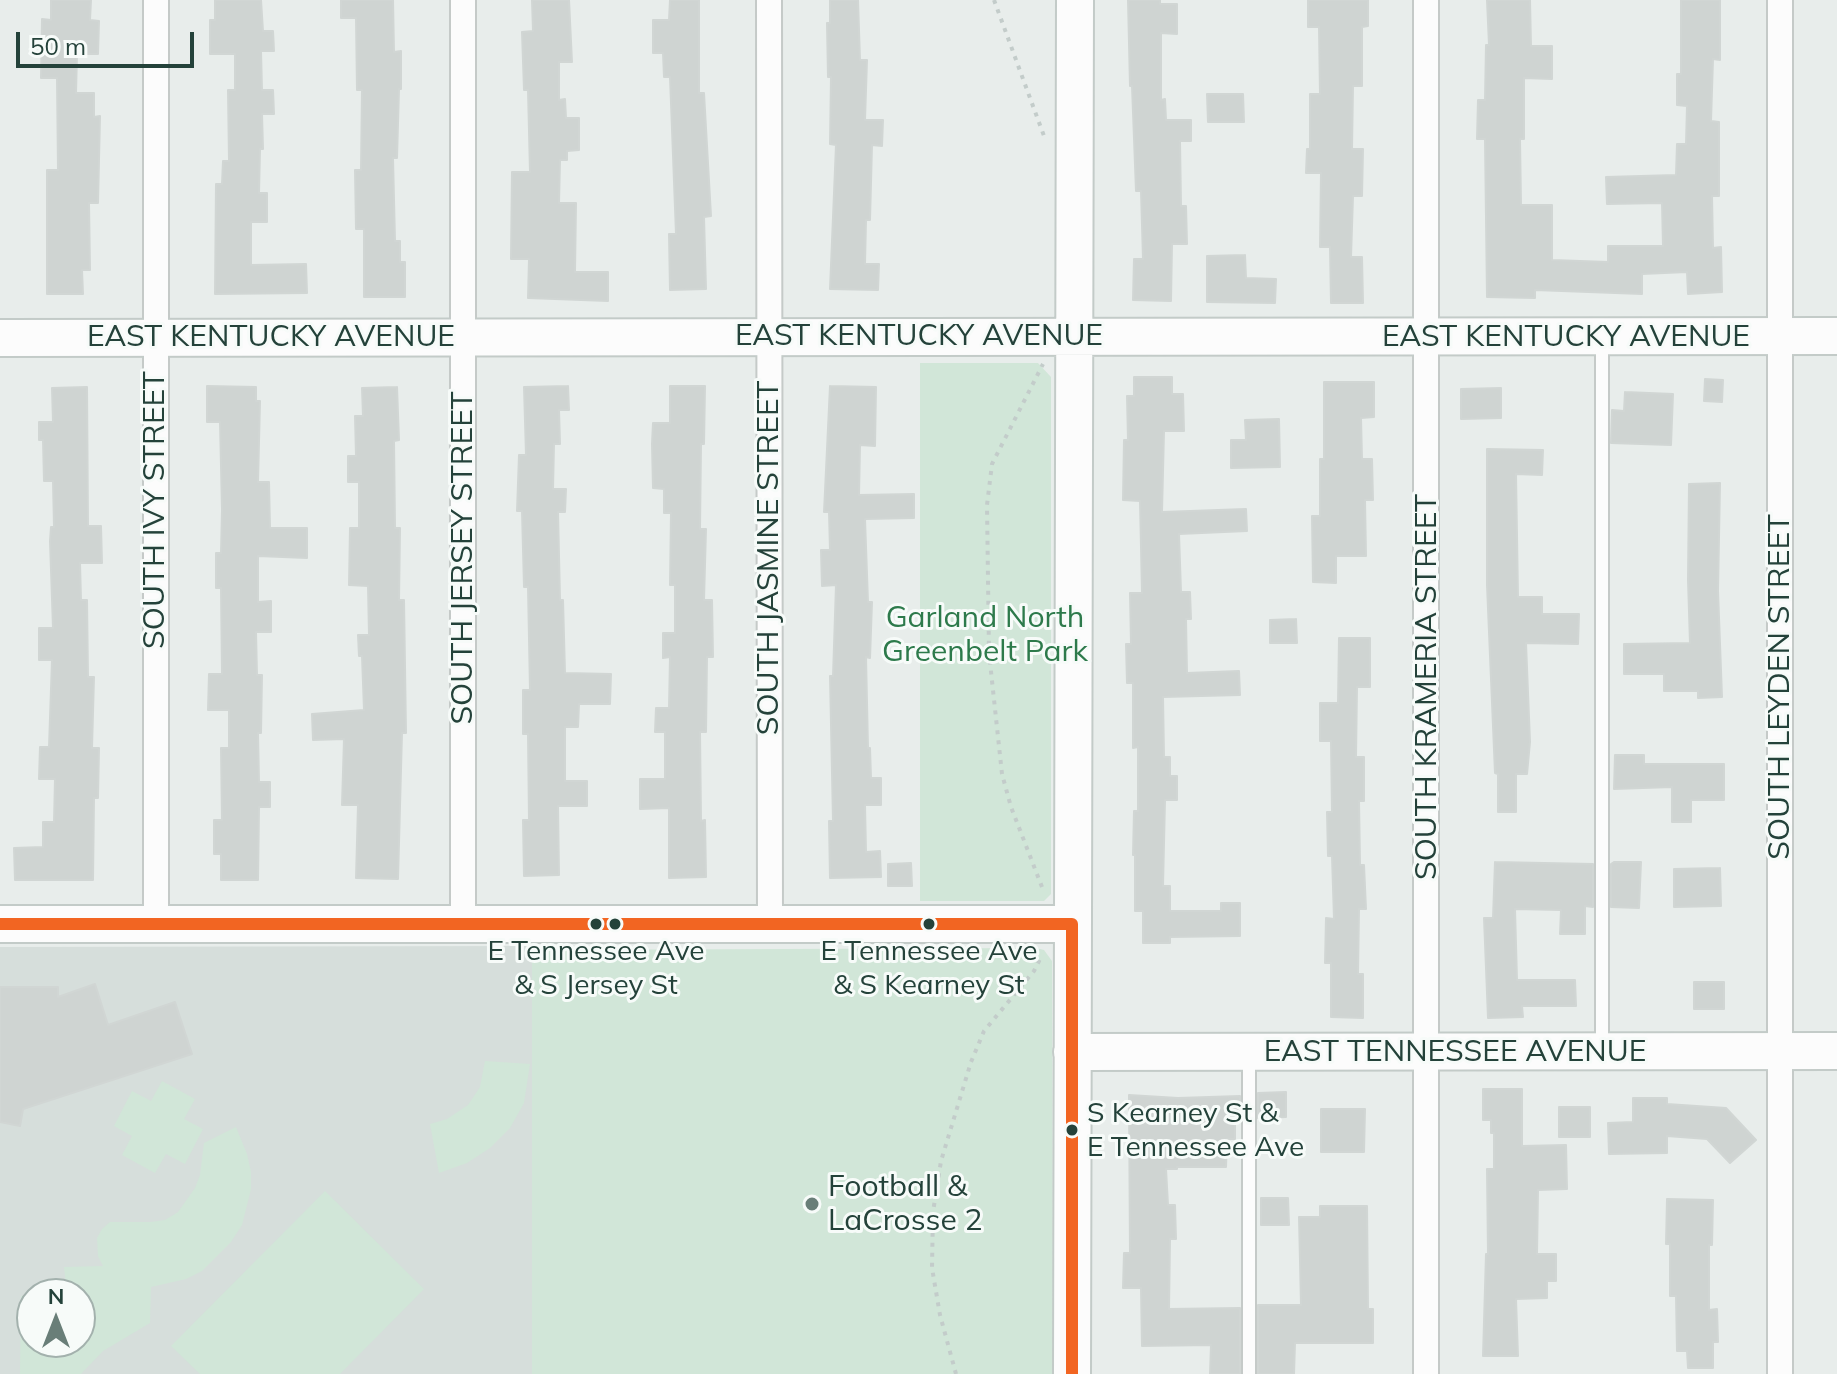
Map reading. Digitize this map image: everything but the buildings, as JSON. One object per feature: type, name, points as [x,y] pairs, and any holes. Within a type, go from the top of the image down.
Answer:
[{"type":"street","name":"SOUTH IVY STREET","points":[[156,0],[156,924]]},
{"type":"street","name":"SOUTH JERSEY STREET","points":[[463,0],[463,925]]},
{"type":"street","name":"SOUTH JASMINE STREET","points":[[769,0],[770,924]]},
{"type":"street","points":[[1072,1374],[1072,1052],[1059,924],[1060,336],[1075,0]]},
{"type":"street","name":"SOUTH KRAMERIA STREET","points":[[1426,0],[1426,1374]]},
{"type":"street","name":"SOUTH LEYDEN STREET","points":[[1780,0],[1780,1374]]},
{"type":"street","name":"EAST KENTUCKY AVENUE","points":[[0,338],[1837,336]]},
{"type":"street","points":[[0,924],[1059,924]]},
{"type":"street","name":"EAST TENNESSEE AVENUE","points":[[1072,1052],[1837,1051]]},
{"type":"lane","points":[[1602,336],[1602,1051]]},
{"type":"lane","points":[[1249,1052],[1249,1374]]},
{"type":"path","points":[[994,0],[1047,147]]},
{"type":"path","points":[[956,1374],[940,1315],[932,1268],[933,1212],[941,1161],[977,1047],[992,1019],[1034,971],[1059,924],[1011,807],[1002,774],[989,653],[987,505],[992,464],[1060,336]]},
{"type":"shaded area","points":[[532,946],[532,1374],[0,1374],[0,947]]},
{"type":"green space","name":"Garland North Greenbelt Park","points":[[920,363],[1038,363],[1051,377],[1051,894],[1044,901],[920,901]]},
{"type":"green space","points":[[532,950],[1044,950],[1052,961],[1053,1374],[532,1374]]},
{"type":"green space","points":[[485,1061],[530,1064],[524,1103],[510,1128],[490,1148],[467,1163],[439,1173],[430,1124],[447,1119],[468,1105],[480,1087]]},
{"type":"green space","points":[[162,1081],[195,1099],[184,1119],[203,1129],[185,1164],[166,1154],[155,1173],[122,1155],[132,1136],[114,1126],[132,1091],[151,1101]]},
{"type":"green space","points":[[236,1127],[247,1154],[251,1189],[242,1225],[231,1242],[202,1271],[186,1279],[151,1287],[150,1323],[103,1351],[81,1374],[20,1374],[20,1358],[96,1358],[96,1278],[65,1278],[64,1267],[103,1266],[98,1256],[97,1238],[110,1222],[165,1220],[178,1212],[200,1175],[204,1143]]},
{"type":"green space","points":[[325,1191],[424,1289],[340,1374],[200,1374],[171,1346]]},
{"type":"transit line","points":[[0,924],[1072,924]]},
{"type":"transit line","points":[[1072,924],[1072,1374]]},
{"type":"place","name":"E Tennessee Ave & S Jersey St","points":[[596,924]]},
{"type":"place","name":"E Tennessee Ave & S Kearney St","points":[[929,924]]},
{"type":"place","name":"S Kearney St & E Tennessee Ave","points":[[1072,1130]]},
{"type":"place","name":"Football & LaCrosse 2","points":[[812,1204]]}]
